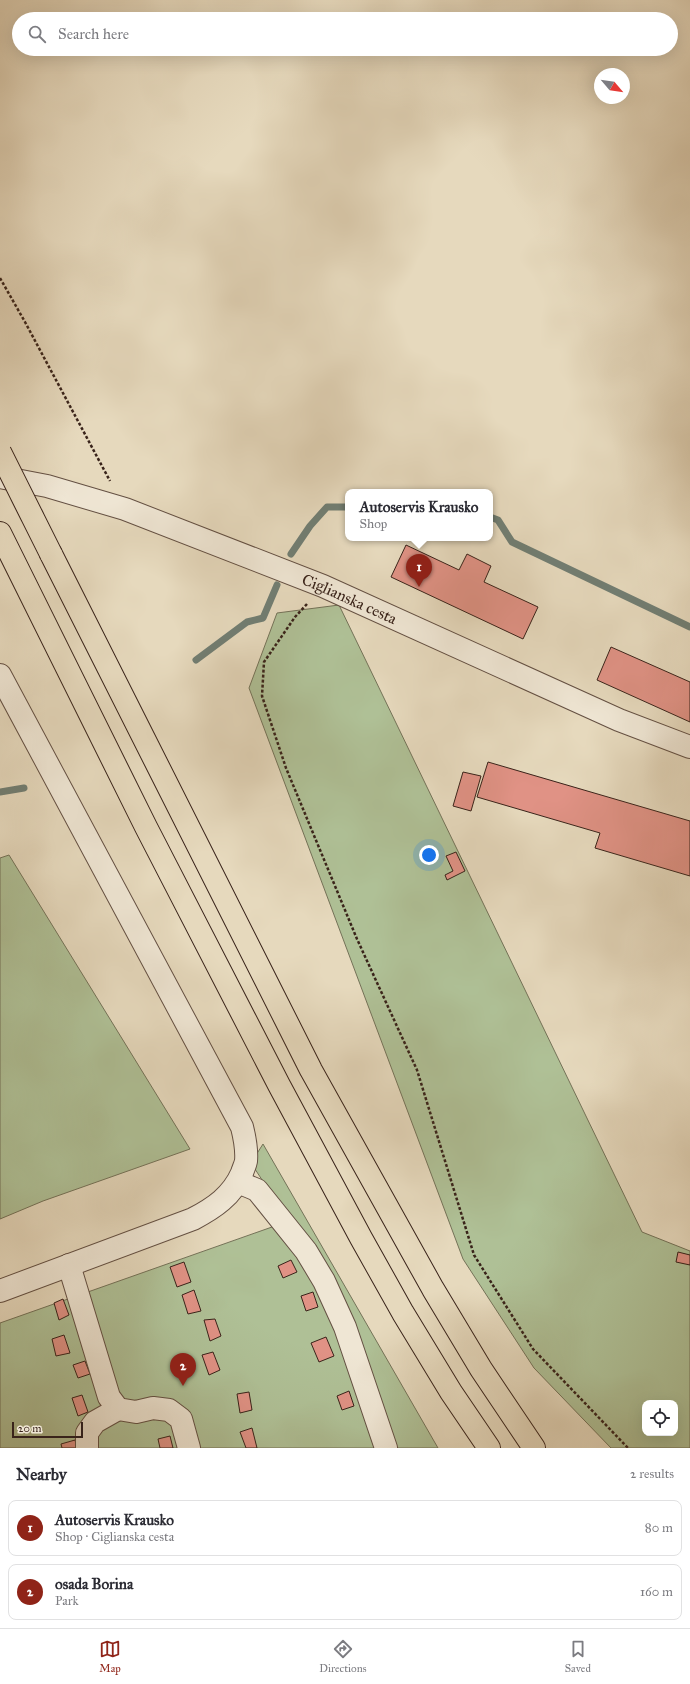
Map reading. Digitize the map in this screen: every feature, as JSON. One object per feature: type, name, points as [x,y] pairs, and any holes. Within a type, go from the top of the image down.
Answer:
[{"type":"main road","points":[[0,452],[311,1070],[433,1290],[481,1368],[534,1448]]},
{"type":"main road","points":[[0,533],[146,826],[275,1078],[403,1313],[451,1392],[489,1448]]},
{"type":"street","name":"Ciglianska cesta","points":[[0,477],[48,486],[125,510],[323,586],[619,720],[690,747]]},
{"type":"street","points":[[0,675],[242,1127],[246,1145],[246,1163],[238,1182],[224,1199],[211,1210],[199,1216],[0,1291]]},
{"type":"street","points":[[238,1182],[257,1190],[306,1251],[324,1281],[344,1327],[386,1448]]},
{"type":"street","points":[[69,1265],[110,1397],[118,1409]]},
{"type":"street","points":[[87,1448],[87,1433],[95,1422],[118,1409],[136,1412],[153,1408],[169,1410],[181,1419],[189,1448]]},
{"type":"path","points":[[0,278],[29,329],[125,510]]},
{"type":"path","points":[[295,617],[264,662],[262,696],[286,768],[300,803],[357,939],[417,1070],[474,1255],[533,1349],[628,1448]]},
{"type":"green space","points":[[339,605],[642,1232],[690,1251],[690,1448],[611,1448],[534,1368],[463,1259],[249,688],[277,613]]},
{"type":"green space","points":[[9,855],[190,1149],[43,1201],[0,1219],[0,858]]},
{"type":"green space","points":[[263,1144],[438,1448],[0,1448],[0,1323],[289,1221],[251,1163]]},
{"type":"building","points":[[406,545],[459,570],[467,554],[491,566],[484,582],[538,607],[523,639],[391,577]]},
{"type":"building","points":[[611,647],[690,682],[690,722],[597,680]]},
{"type":"building","points":[[488,762],[690,821],[690,876],[595,848],[600,833],[477,797]]},
{"type":"building","points":[[463,772],[481,776],[471,811],[453,806]]},
{"type":"building","points":[[456,852],[465,871],[447,880],[445,875],[453,871],[446,856]]},
{"type":"building","points":[[678,1252],[690,1255],[690,1265],[676,1262]]},
{"type":"building","points":[[291,1260],[297,1272],[283,1278],[278,1266]]},
{"type":"building","points":[[184,1262],[191,1282],[177,1287],[170,1267]]},
{"type":"building","points":[[194,1290],[201,1311],[188,1314],[182,1295]]},
{"type":"building","points":[[313,1292],[318,1307],[306,1311],[301,1296]]},
{"type":"building","points":[[63,1299],[69,1315],[59,1320],[54,1303]]},
{"type":"building","points":[[215,1319],[221,1336],[210,1341],[204,1320]]},
{"type":"building","points":[[64,1335],[70,1353],[56,1356],[52,1339]]},
{"type":"building","points":[[326,1337],[334,1356],[319,1362],[311,1343]]},
{"type":"building","points":[[213,1352],[220,1370],[209,1375],[202,1355]]},
{"type":"building","points":[[85,1361],[90,1374],[78,1378],[73,1365]]},
{"type":"building","points":[[349,1391],[354,1406],[342,1410],[337,1396]]},
{"type":"building","points":[[249,1392],[252,1410],[240,1413],[237,1394]]},
{"type":"building","points":[[82,1395],[88,1412],[78,1416],[72,1398]]},
{"type":"building","points":[[252,1428],[257,1448],[246,1448],[240,1432]]},
{"type":"building","points":[[170,1436],[173,1448],[160,1448],[158,1439]]},
{"type":"building","points":[[75,1440],[77,1448],[62,1448],[61,1444]]},
{"type":"waterway","points":[[291,554],[310,526],[327,507],[345,507]]},
{"type":"waterway","points":[[493,518],[498,520],[512,542],[690,627]]},
{"type":"waterway","points":[[196,660],[247,622],[263,618],[277,585]]},
{"type":"waterway","points":[[0,792],[24,788]]},
{"type":"place","name":"Autoservis Krausko","points":[[419,587]]},
{"type":"place","name":"osada Borina","points":[[183,1386]]}]
